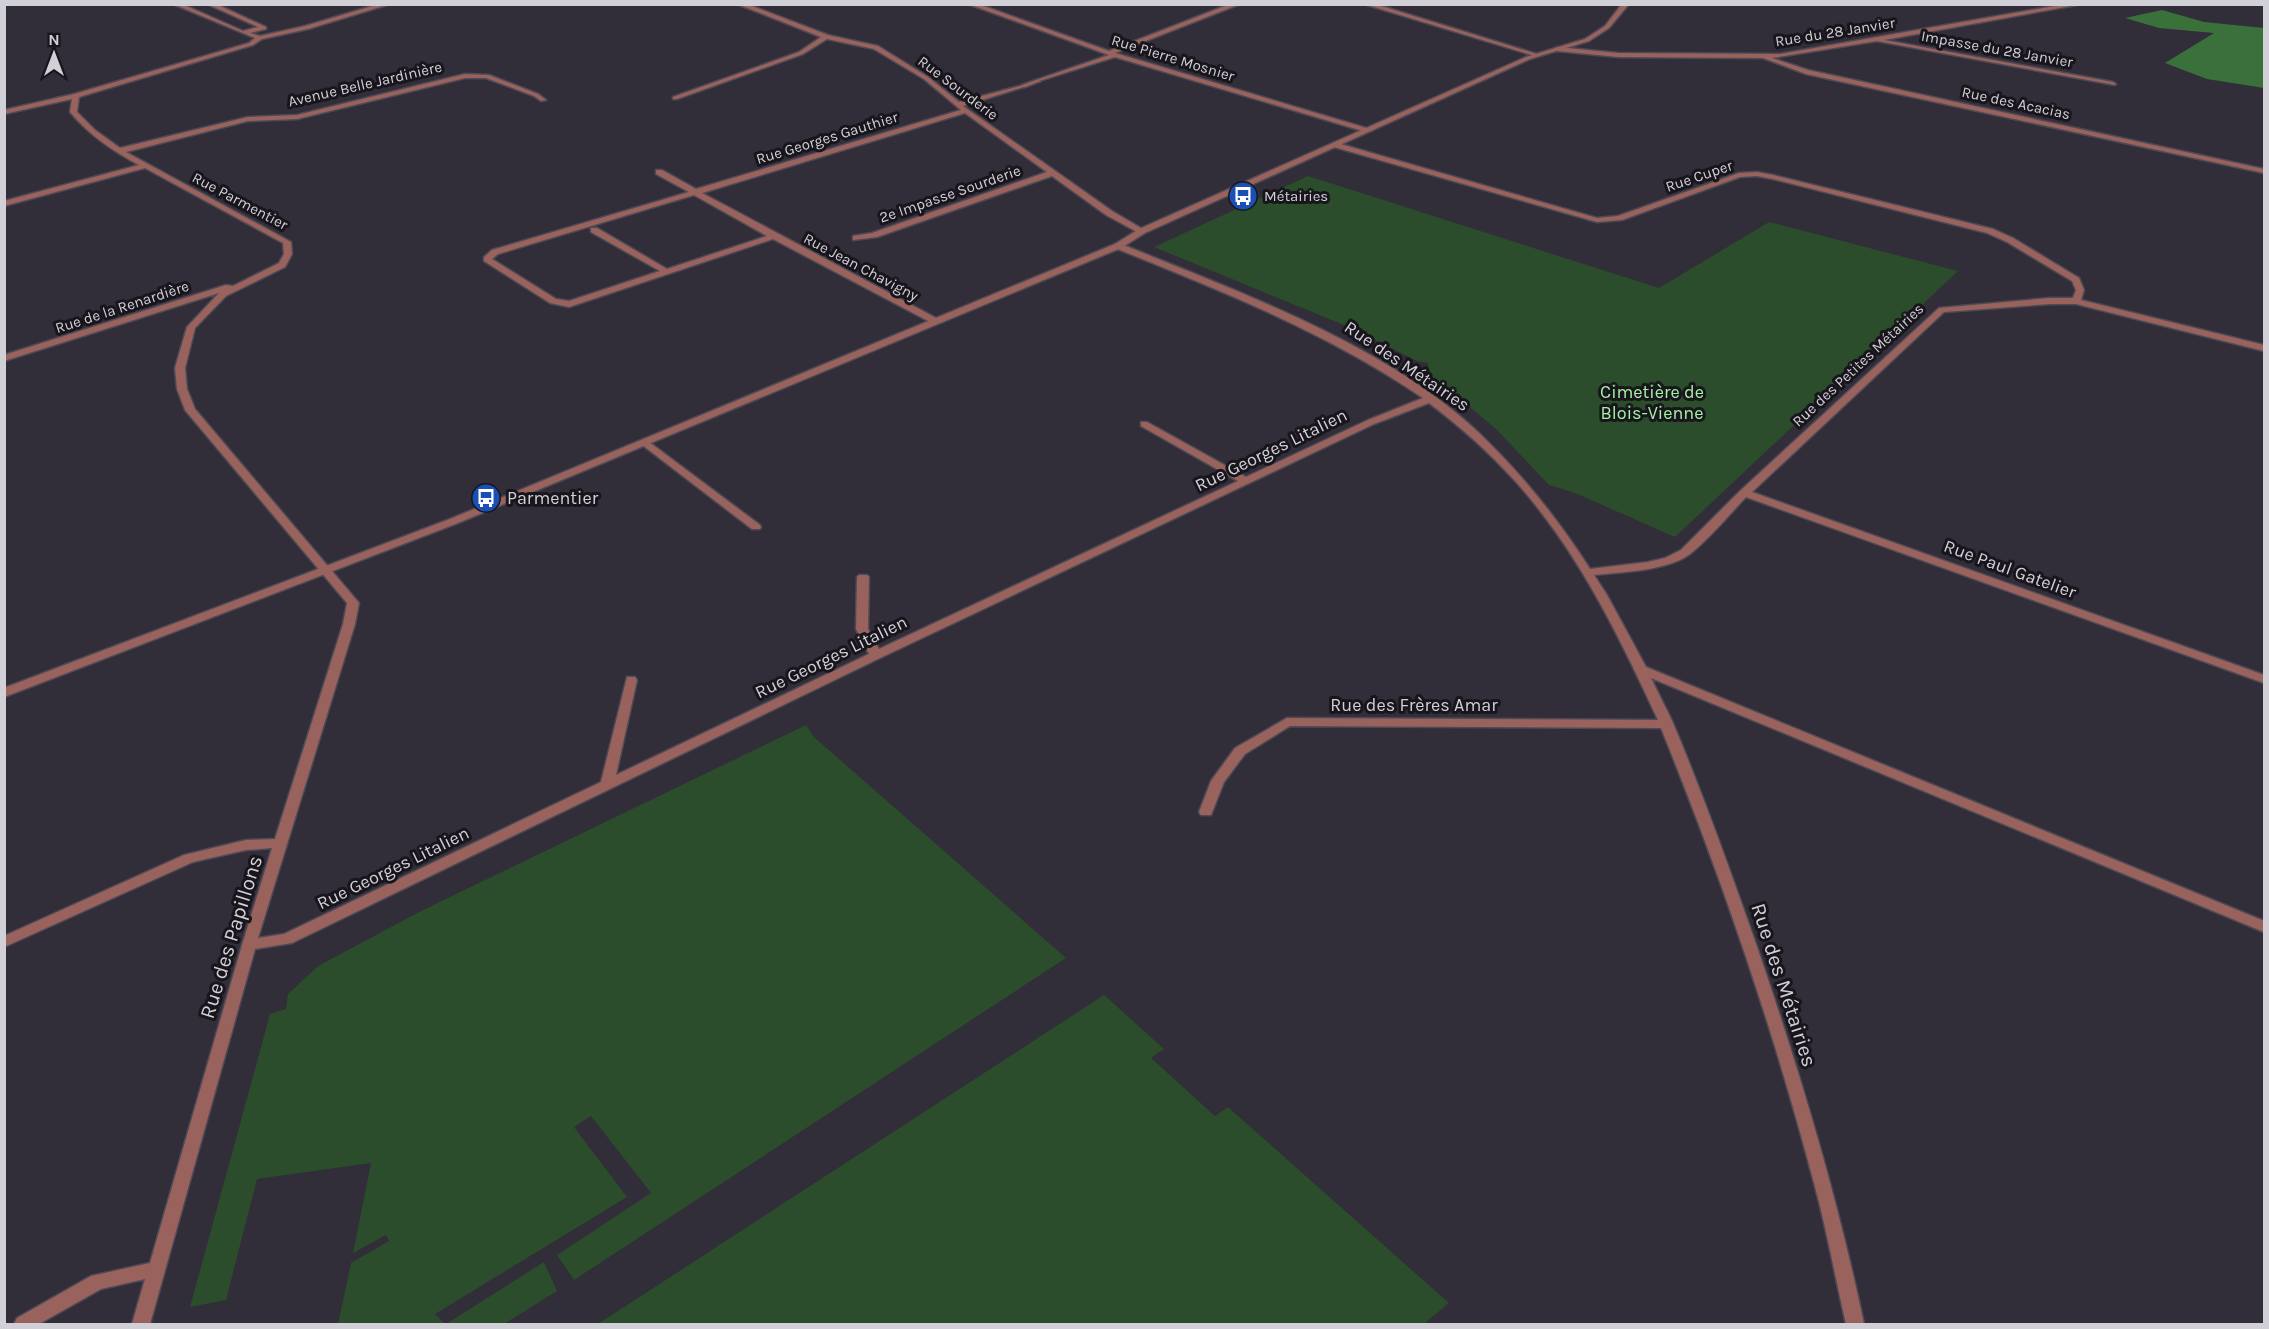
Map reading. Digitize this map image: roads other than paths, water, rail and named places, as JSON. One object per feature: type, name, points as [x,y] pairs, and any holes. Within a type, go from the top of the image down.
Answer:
[{"type":"street","points":[[176,4],[240,33],[260,38]]},
{"type":"street","points":[[210,4],[264,28],[240,33]]},
{"type":"street","points":[[4,112],[76,96],[251,44],[260,38],[306,28],[387,4]]},
{"type":"street","name":"Rue Sourderie","points":[[740,4],[826,38],[876,47],[926,78],[966,111],[1108,213],[1142,231]]},
{"type":"street","name":"Rue Pierre Mosnier","points":[[971,4],[1112,54],[1369,130]]},
{"type":"street","points":[[958,105],[1038,81],[1237,4]]},
{"type":"street","points":[[1367,4],[1537,55]]},
{"type":"street","points":[[4,693],[326,571],[1118,246],[1142,231],[1537,55],[1587,40],[1597,34],[1626,4]]},
{"type":"street","name":"Rue du 28 Janvier","points":[[1557,49],[1618,55],[1763,57],[1791,55],[2079,4]]},
{"type":"street","points":[[675,98],[801,53],[826,38]]},
{"type":"street","name":"Impasse du 28 Janvier","points":[[1876,40],[2113,84]]},
{"type":"street","name":"Rue des Acacias","points":[[1763,57],[1806,72],[2265,171]]},
{"type":"street","name":"Avenue Belle Jardinière","points":[[119,151],[248,119],[297,117],[465,76],[487,76],[536,95],[543,100]]},
{"type":"street","name":"Rue Parmentier","points":[[76,96],[73,112],[92,132],[119,151],[287,242],[290,250],[286,261],[277,268],[223,294],[191,327],[182,357],[182,390],[190,410],[326,571]]},
{"type":"street","name":"Rue Georges Gauthier","points":[[668,272],[574,303],[564,303],[554,301],[487,259],[495,252],[966,111]]},
{"type":"street","name":"Rue Cuper","points":[[1337,145],[1597,220],[1619,218],[1740,175],[1773,177],[1990,231],[2010,240],[2076,280],[2080,290],[2076,301]]},
{"type":"street","points":[[4,204],[144,166]]},
{"type":"street","name":"Rue Jean Chavigny","points":[[660,172],[774,236],[935,321]]},
{"type":"street","name":"2e Impasse Sourderie","points":[[855,238],[874,235],[1053,173]]},
{"type":"street","points":[[594,230],[668,272],[774,236]]},
{"type":"street","name":"Rue des Métairies","points":[[1118,246],[1309,325],[1348,346],[1430,399],[1474,434],[1498,458],[1557,529],[1613,616],[1667,724],[1710,832],[1796,1088],[1834,1225],[1855,1324]]},
{"type":"street","name":"Rue de la Renardière","points":[[4,358],[249,281]]},
{"type":"street","name":"Rue des Petites Métairies","points":[[1586,573],[1648,565],[1669,560],[1685,552],[1744,493],[1942,310],[2016,303],[2076,301],[2265,348]]},
{"type":"street","name":"Rue Georges Litalien","points":[[249,945],[287,939],[876,655],[1371,422],[1430,399]]},
{"type":"street","points":[[1144,424],[1246,482]]},
{"type":"street","points":[[645,442],[756,526]]},
{"type":"street","name":"Rue Paul Gatelier","points":[[1744,493],[2265,679]]},
{"type":"street","name":"Rue des Papillons","points":[[141,1324],[249,945],[353,611],[353,603],[326,571]]},
{"type":"street","points":[[863,577],[862,629],[876,655]]},
{"type":"street","points":[[1639,669],[2265,927]]},
{"type":"street","points":[[607,785],[631,680]]},
{"type":"street","name":"Rue des Frères Amar","points":[[1206,812],[1218,782],[1240,751],[1287,722],[1667,724]]},
{"type":"street","points":[[4,942],[189,858],[246,845],[281,843]]},
{"type":"street","points":[[23,1324],[97,1282],[156,1269]]},
{"type":"place","name":"Métairies","points":[[1243,196]]},
{"type":"place","name":"Parmentier","points":[[486,498]]},
{"type":"park label","name":"Cimetière de Blois-Vienne","points":[[1652,402]]}]
